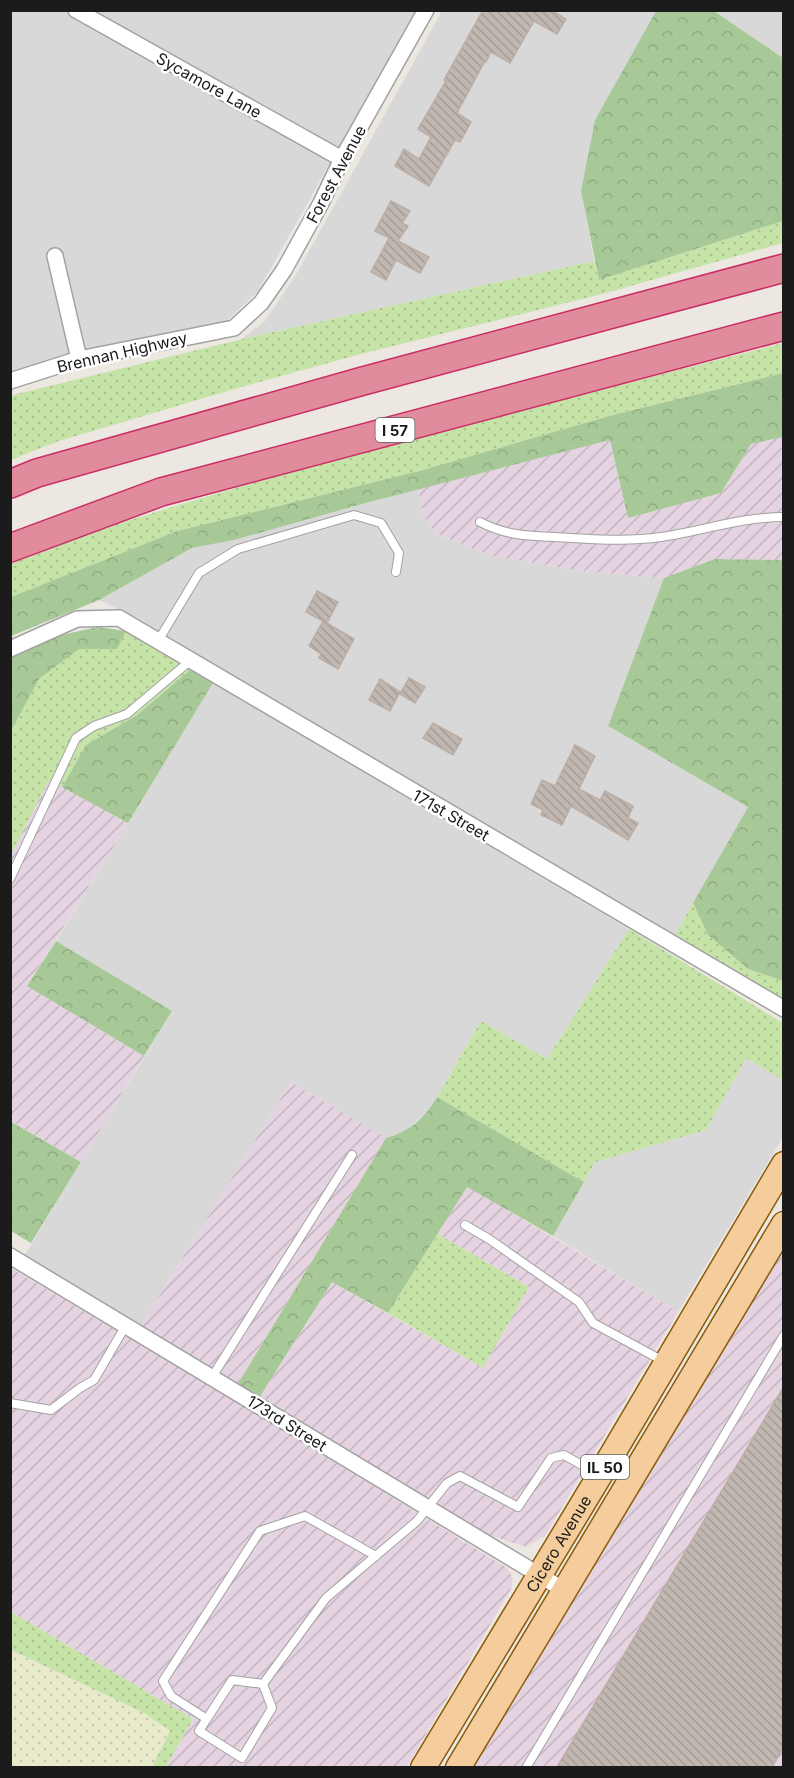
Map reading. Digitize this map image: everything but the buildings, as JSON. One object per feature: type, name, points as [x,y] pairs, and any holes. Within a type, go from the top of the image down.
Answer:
[{"type":"highway","points":[[10,484],[37,473],[363,381],[783,268]]},
{"type":"highway","name":"I 57","points":[[10,548],[161,492],[783,326]]},
{"type":"main road","name":"Cicero Avenue","points":[[423,1767],[600,1475],[783,1164]]},
{"type":"main road","name":"Cicero Avenue","points":[[458,1767],[783,1224]]},
{"type":"street","name":"Sycamore Lane","points":[[76,10],[342,159]]},
{"type":"street","name":"Forest Avenue","points":[[234,328],[261,303],[284,270],[342,159],[426,10]]},
{"type":"street","points":[[56,256],[79,359]]},
{"type":"street","name":"Brennan Highway","points":[[10,381],[79,359],[234,328]]},
{"type":"street","name":"171st Street","points":[[10,648],[77,619],[119,618],[783,1010]]},
{"type":"street","name":"173rd Street","points":[[10,1256],[564,1590]]},
{"type":"lane","points":[[158,641],[199,573],[238,549],[354,515],[381,523],[399,554],[396,572]]},
{"type":"lane","points":[[480,522],[497,531],[523,535],[631,540],[663,537],[739,522],[783,517]]},
{"type":"lane","points":[[10,879],[76,738],[94,726],[127,714],[190,660]]},
{"type":"lane","points":[[212,1377],[352,1155]]},
{"type":"lane","points":[[465,1225],[489,1239],[579,1302],[593,1323],[666,1363]]},
{"type":"lane","points":[[10,1403],[51,1410],[94,1380],[126,1324]]},
{"type":"lane","points":[[526,1767],[783,1335]]},
{"type":"lane","points":[[263,1684],[327,1598],[417,1521],[447,1483],[460,1476],[518,1508],[551,1458],[564,1455],[600,1475]]},
{"type":"lane","points":[[207,1719],[171,1696],[163,1681],[260,1531],[305,1516],[376,1556]]},
{"type":"lane","points":[[232,1680],[263,1684],[272,1708],[242,1758],[200,1731],[232,1680]]},
{"type":"shaded area","points":[[10,11],[416,11],[258,291],[227,321],[11,374]]},
{"type":"shaded area","points":[[442,11],[656,11],[595,120],[581,191],[594,261],[242,339],[265,321],[297,273]]},
{"type":"shaded area","points":[[714,11],[783,11],[783,58]]},
{"type":"shaded area","points":[[783,437],[783,560],[715,559],[664,578],[580,571],[493,556],[436,534],[424,516],[418,489],[610,440],[628,518],[721,493],[751,444]]},
{"type":"shaded area","points":[[418,489],[424,516],[436,534],[493,556],[580,571],[664,578],[608,726],[748,807],[672,940],[137,618],[99,600],[192,548],[234,540]]},
{"type":"shaded area","points":[[213,683],[629,929],[547,1059],[481,1021],[427,1114],[401,1134],[386,1138],[291,1082],[140,1327],[23,1258],[172,1011],[56,941]]},
{"type":"shaded area","points":[[49,779],[128,823],[27,986],[144,1056],[81,1162],[11,1121],[11,855]]},
{"type":"shaded area","points":[[746,1058],[783,1080],[783,1137],[678,1312],[553,1236],[595,1162],[706,1130]]},
{"type":"shaded area","points":[[291,1082],[386,1138],[238,1384],[140,1327]]},
{"type":"shaded area","points":[[467,1186],[678,1312],[545,1536],[526,1547],[483,1533],[259,1398],[332,1282],[483,1368],[529,1287],[438,1234]]},
{"type":"shaded area","points":[[783,1250],[783,1767],[473,1767]]},
{"type":"shaded area","points":[[11,1268],[255,1413],[507,1568],[513,1578],[511,1589],[407,1767],[166,1767],[193,1719],[11,1612]]},
{"type":"green space","points":[[656,11],[714,11],[783,58],[783,221],[599,280],[581,191],[595,120]]},
{"type":"green space","points":[[783,221],[783,243],[602,294],[361,354],[238,388],[59,441],[11,460],[11,396],[17,394],[242,339],[594,261],[599,280]]},
{"type":"green space","points":[[783,343],[783,373],[609,416],[423,470],[177,531],[11,597],[11,561],[90,533],[331,461]]},
{"type":"green space","points":[[783,373],[783,437],[751,444],[721,493],[628,518],[610,440],[366,503],[234,540],[192,548],[99,600],[11,636],[11,597],[177,531],[423,470],[609,416]]},
{"type":"green space","points":[[715,559],[783,560],[783,981],[748,969],[708,935],[693,903],[748,807],[608,726],[664,578]]},
{"type":"green space","points":[[98,627],[126,631],[117,649],[79,649],[39,679],[11,731],[11,657],[61,635]]},
{"type":"green space","points":[[126,631],[190,670],[137,715],[86,745],[62,787],[49,780],[11,855],[11,731],[39,679],[79,649],[117,649]]},
{"type":"green space","points":[[190,670],[213,683],[128,823],[62,787],[86,745],[137,715]]},
{"type":"green space","points":[[693,903],[708,935],[748,969],[783,981],[783,1004],[672,940]]},
{"type":"green space","points":[[629,929],[783,1023],[783,1080],[746,1058],[706,1130],[595,1162],[584,1182],[437,1097],[481,1021],[547,1059]]},
{"type":"green space","points":[[56,941],[172,1011],[144,1056],[27,986]]},
{"type":"green space","points":[[437,1097],[584,1182],[553,1236],[467,1187],[388,1313],[332,1282],[259,1398],[238,1384],[386,1138],[410,1128],[427,1112]]},
{"type":"green space","points":[[10,1121],[81,1162],[31,1243],[11,1231]]},
{"type":"green space","points":[[438,1234],[529,1287],[483,1368],[388,1313]]},
{"type":"green space","points":[[11,1612],[193,1719],[166,1767],[152,1767],[170,1731],[144,1713],[11,1650]]},
{"type":"green space","points":[[10,1650],[144,1713],[170,1731],[152,1767],[11,1767]]}]
